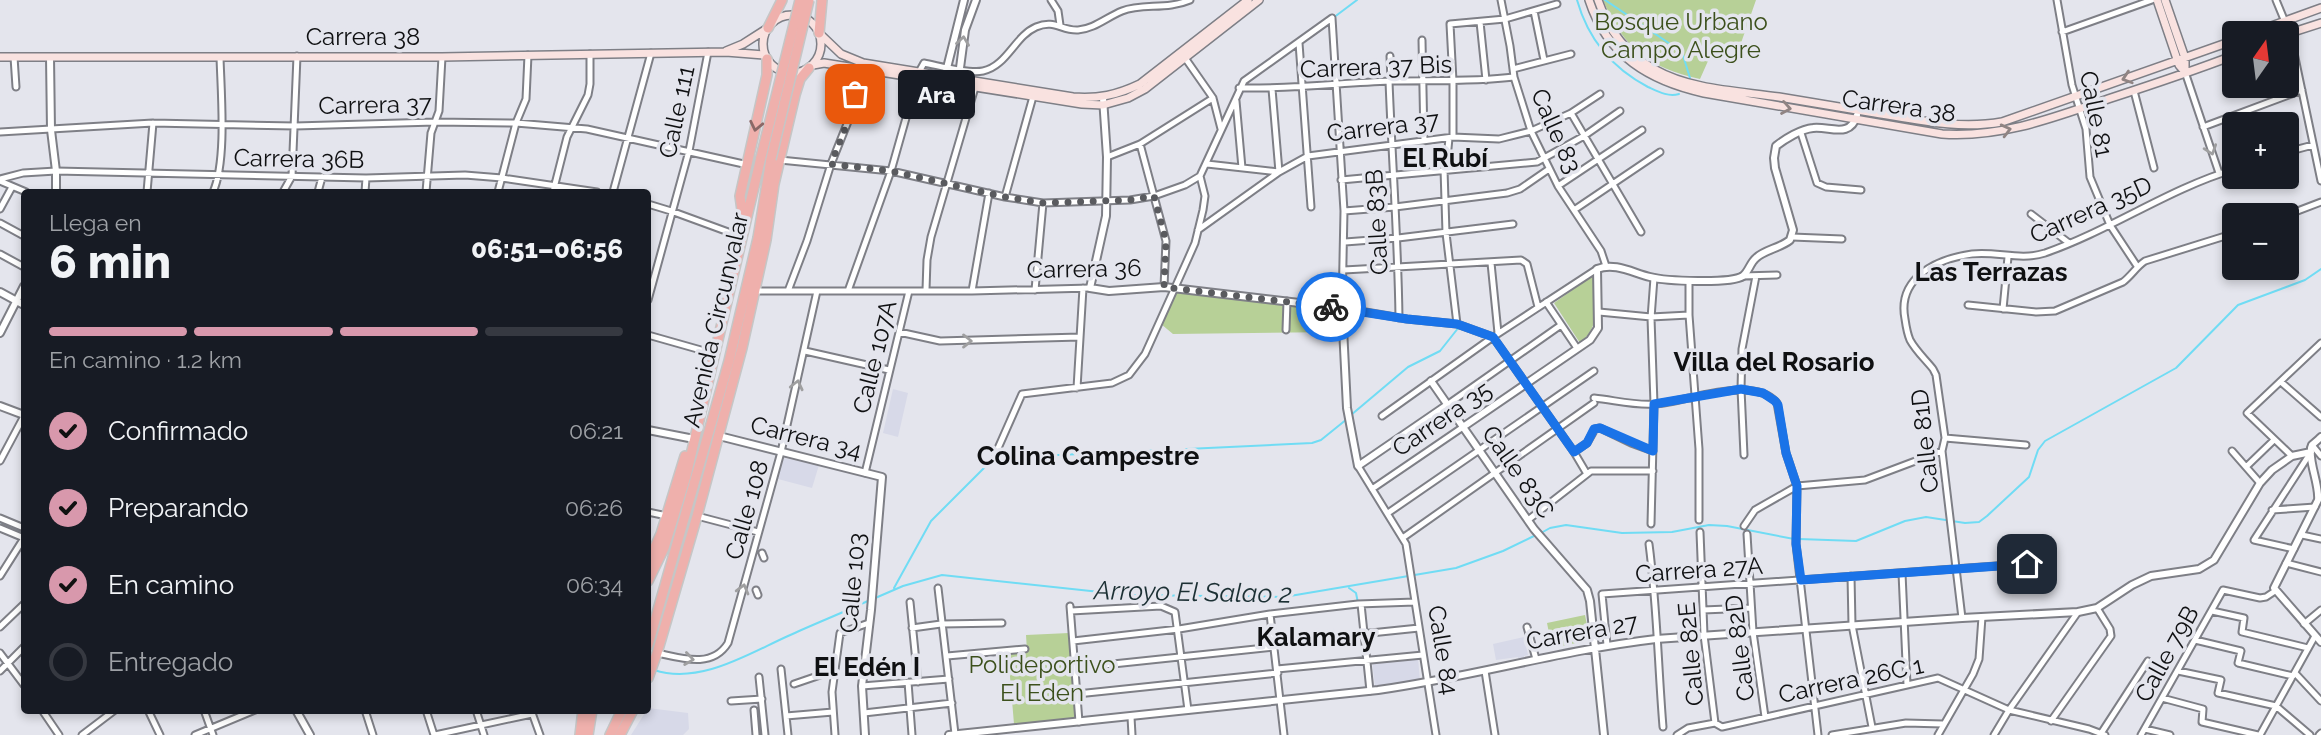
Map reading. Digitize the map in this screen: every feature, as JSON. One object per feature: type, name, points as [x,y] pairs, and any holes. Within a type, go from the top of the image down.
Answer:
[{"type":"highway","points":[[768,28],[782,0]]},
{"type":"highway","name":"Avenida Circunvalar","points":[[651,635],[730,361],[758,238],[800,0]]},
{"type":"highway","name":"Avenida Circunvalar","points":[[651,575],[664,548],[674,517],[744,232],[771,159],[809,0]]},
{"type":"highway","points":[[819,33],[822,0]]},
{"type":"highway","points":[[744,232],[740,203],[767,75],[766,57]]},
{"type":"highway","points":[[651,669],[697,516],[756,290],[774,184],[771,159],[797,86],[811,66]]},
{"type":"highway","points":[[764,201],[774,184]]},
{"type":"highway","points":[[651,555],[667,516],[685,457],[694,439]]},
{"type":"highway","points":[[651,625],[659,608]]},
{"type":"highway","points":[[580,735],[583,714]]},
{"type":"highway","points":[[588,735],[591,714]]},
{"type":"highway","points":[[610,735],[620,714]]},
{"type":"highway","points":[[620,735],[631,714]]},
{"type":"main road","points":[[862,66],[841,54],[809,21],[795,15],[779,18],[768,28],[763,41],[766,57],[786,73],[802,72],[811,66],[824,63],[862,66],[1082,104],[1128,98],[1145,89],[1248,0]]},
{"type":"main road","points":[[1183,56],[1259,0]]},
{"type":"main road","name":"Carrera 38","points":[[1589,0],[1594,14],[1617,49],[1636,67],[1669,84],[1704,93],[1942,134],[2000,132],[2080,109],[2222,59]]},
{"type":"main road","name":"Carrera 38","points":[[1598,0],[1622,45],[1640,60],[1672,78],[1718,88],[1948,125],[2002,122],[2222,45]]},
{"type":"main road","points":[[2154,0],[2182,60]]},
{"type":"main road","points":[[2165,0],[2185,72]]},
{"type":"main road","points":[[2284,21],[2321,8]]},
{"type":"main road","points":[[2300,30],[2321,23]]},
{"type":"main road","name":"Carrera 38","points":[[726,52],[768,28]]},
{"type":"main road","points":[[811,66],[821,49],[819,33]]},
{"type":"main road","name":"Carrera 38","points":[[0,57],[442,57],[726,52],[766,57]]},
{"type":"street","points":[[944,79],[964,0]]},
{"type":"street","points":[[958,81],[965,30],[976,0]]},
{"type":"street","points":[[1051,0],[1058,11],[1060,25]]},
{"type":"street","points":[[1123,10],[1124,0]]},
{"type":"street","points":[[848,290],[891,171],[918,75],[925,63],[983,71],[993,67],[1034,28],[1045,24],[1080,30],[1123,10],[1177,6],[1190,0]]},
{"type":"street","name":"Calle 83","points":[[1501,0],[1514,77],[1531,131],[1558,186],[1601,251],[1606,266]]},
{"type":"street","name":"Calle 81","points":[[2057,0],[2075,95],[2085,129],[2090,177],[2110,225],[2137,266]]},
{"type":"street","points":[[2062,33],[2154,0]]},
{"type":"street","points":[[2276,0],[2284,21]]},
{"type":"street","points":[[1460,325],[1450,265],[1444,201],[1445,169],[1451,137],[1451,24],[1505,19],[1557,4]]},
{"type":"street","points":[[1534,11],[1544,60]]},
{"type":"street","points":[[771,159],[891,171],[1043,203],[1154,196],[1185,185],[1200,176],[1244,80],[1332,18],[1344,211],[1342,308],[1349,421],[1358,466],[1404,537],[1558,430],[1594,401],[1654,404],[1741,389],[1763,393],[1773,398],[1778,405],[1786,453],[1797,486],[1796,544],[1818,735]]},
{"type":"street","points":[[1480,22],[1486,80]]},
{"type":"street","points":[[1422,40],[1424,140]]},
{"type":"street","points":[[1299,43],[1311,207]]},
{"type":"street","name":"Calle 111","points":[[651,288],[689,151],[708,52]]},
{"type":"street","points":[[614,189],[651,53]]},
{"type":"street","points":[[554,189],[565,144],[588,96],[590,54]]},
{"type":"street","points":[[1513,69],[1571,54]]},
{"type":"street","points":[[499,189],[516,123],[526,99],[528,55]]},
{"type":"street","points":[[1183,56],[1213,98],[1221,131]]},
{"type":"street","points":[[14,57],[16,88]]},
{"type":"street","points":[[50,57],[51,130],[56,189]]},
{"type":"street","points":[[214,189],[218,176],[221,125],[220,57]]},
{"type":"street","points":[[285,189],[292,176],[297,57]]},
{"type":"street","points":[[426,189],[431,133],[439,111],[442,57]]},
{"type":"street","name":"Calle 83B","points":[[1391,57],[1391,145],[1398,238],[1399,318]]},
{"type":"street","points":[[788,291],[849,119],[862,66]]},
{"type":"street","points":[[2185,72],[2219,173]]},
{"type":"street","name":"Carrera 37 Bis","points":[[1239,88],[1272,89],[1390,81],[1514,77]]},
{"type":"street","points":[[2300,82],[2321,181]]},
{"type":"street","points":[[926,290],[931,237],[976,84]]},
{"type":"street","points":[[1207,164],[1279,172],[1272,89]]},
{"type":"street","points":[[2134,90],[2154,168]]},
{"type":"street","points":[[2203,127],[2302,90]]},
{"type":"street","points":[[1005,197],[1034,94]]},
{"type":"street","name":"Carrera 37","points":[[1198,230],[1279,172],[1308,156],[1451,137],[1499,139],[1531,131],[1571,113],[1600,94]]},
{"type":"street","points":[[1107,157],[1140,144],[1213,98]]},
{"type":"street","points":[[1235,98],[1242,168]]},
{"type":"street","points":[[1077,388],[1087,288],[1102,238],[1107,200],[1103,101]]},
{"type":"street","points":[[1742,276],[1758,257],[1785,244],[1792,237],[1789,209],[1775,168],[1776,146],[1814,128],[1843,131],[1856,120],[1858,110]]},
{"type":"street","points":[[1341,180],[1518,164],[1544,159],[1620,111]]},
{"type":"street","points":[[1571,113],[1641,232]]},
{"type":"street","points":[[148,189],[153,123]]},
{"type":"street","name":"Carrera 37","points":[[0,132],[153,123],[295,126],[516,123],[572,127],[748,165]]},
{"type":"street","points":[[1558,186],[1642,130]]},
{"type":"street","points":[[1801,133],[1817,183],[1826,187],[1861,190]]},
{"type":"street","points":[[1140,144],[1166,241],[1164,287]]},
{"type":"street","points":[[2299,149],[2313,145]]},
{"type":"street","points":[[1574,210],[1660,152]]},
{"type":"street","points":[[1344,211],[1507,193],[1520,189],[1549,169]]},
{"type":"street","name":"Carrera 36B","points":[[0,180],[23,173],[56,171],[366,178],[428,176],[502,178],[554,189]]},
{"type":"street","name":"Carrera 35D","points":[[1918,275],[1970,254],[2029,257],[2045,253],[2110,225],[2182,187],[2222,172]]},
{"type":"street","points":[[995,455],[1021,394],[1119,382],[1134,371],[1145,354],[1175,288],[1198,230],[1205,196],[1200,176]]},
{"type":"street","points":[[319,189],[323,177]]},
{"type":"street","points":[[365,189],[366,178]]},
{"type":"street","points":[[0,180],[21,190]]},
{"type":"street","points":[[0,209],[12,187]]},
{"type":"street","points":[[972,291],[989,193]]},
{"type":"street","points":[[2299,210],[2321,202]]},
{"type":"street","points":[[1035,290],[1043,203]]},
{"type":"street","points":[[651,205],[744,232]]},
{"type":"street","points":[[2031,214],[2069,243]]},
{"type":"street","points":[[0,223],[21,234]]},
{"type":"street","points":[[1345,242],[1513,224]]},
{"type":"street","points":[[1792,237],[1842,239]]},
{"type":"street","points":[[1968,305],[2055,311],[2123,282],[2145,261],[2222,237]]},
{"type":"street","points":[[0,254],[21,265]]},
{"type":"street","points":[[2003,309],[2008,257]]},
{"type":"street","points":[[1344,270],[1521,260],[1527,264],[1538,307]]},
{"type":"street","points":[[1491,263],[1495,335],[1510,362],[1587,474]]},
{"type":"street","points":[[1382,416],[1495,335],[1606,266],[1654,278],[1689,281],[1777,275]]},
{"type":"street","points":[[1597,270],[1599,312],[1651,317],[1689,315]]},
{"type":"street","name":"Calle 81D","points":[[1918,275],[1907,290],[1903,307],[1909,337],[1936,375],[1945,438],[1942,450],[1962,618]]},
{"type":"street","points":[[1744,455],[1742,349],[1756,276]]},
{"type":"street","points":[[1651,524],[1654,404],[1651,317],[1654,278]]},
{"type":"street","points":[[1689,281],[1693,397],[1699,449],[1699,520]]},
{"type":"street","name":"Carrera 36","points":[[756,290],[972,291],[1087,288],[1109,291],[1164,287],[1460,325],[1495,335]]},
{"type":"street","name":"Calle 108","points":[[657,653],[701,661],[720,653],[728,643],[781,452],[817,291]]},
{"type":"street","name":"Calle 107A","points":[[865,472],[909,291]]},
{"type":"street","points":[[0,292],[21,304]]},
{"type":"street","points":[[0,332],[21,292]]},
{"type":"street","points":[[1286,330],[1287,301]]},
{"type":"street","points":[[1546,302],[1577,348]]},
{"type":"street","name":"Carrera 35","points":[[1372,489],[1590,340],[1598,328],[1599,312]]},
{"type":"street","points":[[1358,466],[1561,326]]},
{"type":"street","points":[[900,332],[940,341],[1080,337]]},
{"type":"street","points":[[651,336],[715,354]]},
{"type":"street","points":[[2292,456],[2247,413],[2320,347]]},
{"type":"street","points":[[805,352],[889,370]]},
{"type":"street","points":[[1388,513],[1594,371]]},
{"type":"street","name":"Calle 83C","points":[[1431,381],[1534,529],[1587,590],[1594,647]]},
{"type":"street","points":[[2281,382],[2321,417]]},
{"type":"street","points":[[0,406],[21,414]]},
{"type":"street","points":[[0,461],[21,421]]},
{"type":"street","points":[[1574,452],[1587,443],[1594,429],[1600,428],[1653,451]]},
{"type":"street","points":[[651,431],[694,439]]},
{"type":"street","name":"Carrera 34","points":[[719,436],[882,477]]},
{"type":"street","points":[[2294,550],[2254,540],[2311,448],[2321,437]]},
{"type":"street","points":[[1945,438],[2026,445]]},
{"type":"street","points":[[2247,466],[2274,440]]},
{"type":"street","points":[[2232,451],[2260,483],[2272,470],[2292,456],[2311,448]]},
{"type":"street","points":[[2311,448],[2321,456]]},
{"type":"street","points":[[2311,448],[2319,494],[2302,535],[2274,585],[2275,591],[2321,642]]},
{"type":"street","points":[[1744,526],[1755,510],[1797,486],[1864,480],[1942,450]]},
{"type":"street","points":[[1528,520],[1595,470],[1653,471]]},
{"type":"street","name":"Calle 103","points":[[865,735],[862,686],[882,477]]},
{"type":"street","name":"Carrera 27","points":[[949,735],[1429,683],[1594,647],[1656,639],[2078,612],[2097,608],[2151,576],[2199,569],[2214,560],[2260,483]]},
{"type":"street","points":[[2272,510],[2315,507]]},
{"type":"street","points":[[651,513],[667,516]]},
{"type":"street","points":[[697,516],[758,532]]},
{"type":"street","points":[[0,518],[21,527]]},
{"type":"street","points":[[0,528],[21,537]]},
{"type":"street","name":"Calle 82E","points":[[1700,532],[1703,635],[1715,723],[1723,727]]},
{"type":"street","name":"Calle 82D","points":[[1747,534],[1753,632],[1765,717]]},
{"type":"street","points":[[2302,535],[2321,540]]},
{"type":"street","name":"Calle 84","points":[[1404,537],[1436,735]]},
{"type":"street","points":[[0,576],[21,543]]},
{"type":"street","points":[[1648,544],[1655,591],[1663,727]]},
{"type":"street","name":"Carrera 27A","points":[[1607,645],[1602,594],[2050,562]]},
{"type":"street","points":[[2286,563],[2321,572]]},
{"type":"street","points":[[1902,573],[1907,685]]},
{"type":"street","points":[[1851,576],[1853,625],[1872,727]]},
{"type":"street","points":[[938,588],[955,734]]},
{"type":"street","name":"Calle 79B","points":[[2143,732],[2223,590],[2260,598],[2275,591]]},
{"type":"street","points":[[1073,641],[1179,629],[1270,614],[1361,604],[1415,602]]},
{"type":"street","points":[[910,603],[918,682]]},
{"type":"street","points":[[1361,604],[1370,691]]},
{"type":"street","points":[[1079,722],[1071,609],[1161,606],[1175,612],[1188,710]]},
{"type":"street","points":[[0,627],[21,607]]},
{"type":"street","points":[[1703,610],[1751,608]]},
{"type":"street","points":[[2051,721],[2111,636],[2110,629],[2097,608]]},
{"type":"street","points":[[2304,624],[2321,610]]},
{"type":"street","points":[[2211,611],[2244,618],[2242,632],[2308,648]]},
{"type":"street","points":[[1994,735],[2078,612]]},
{"type":"street","points":[[1270,614],[1284,735]]},
{"type":"street","points":[[1938,735],[1979,659],[1982,617]]},
{"type":"street","points":[[835,735],[832,692],[839,633],[869,623]]},
{"type":"street","points":[[912,628],[942,624],[1002,623]]},
{"type":"street","points":[[1527,627],[1536,659]]},
{"type":"street","points":[[1075,668],[1419,628]]},
{"type":"street","points":[[2162,698],[2203,709],[2202,722],[2259,735],[2315,636]]},
{"type":"street","points":[[2195,640],[2241,651],[2238,663],[2294,674],[2321,701]]},
{"type":"street","points":[[1594,647],[1604,735]]},
{"type":"street","points":[[947,656],[1025,649]]},
{"type":"street","points":[[0,671],[21,650]]},
{"type":"street","points":[[0,653],[21,681]]},
{"type":"street","points":[[1077,694],[1423,655]]},
{"type":"street","points":[[2102,735],[2148,661]]},
{"type":"street","points":[[781,669],[788,735]]},
{"type":"street","points":[[794,684],[835,670]]},
{"type":"street","points":[[1485,671],[1494,735]]},
{"type":"street","points":[[2178,671],[2221,680],[2218,693],[2276,706],[2310,735]]},
{"type":"street","points":[[760,677],[765,735]]},
{"type":"street","name":"Carrera 26C 1","points":[[1723,727],[1938,678],[2009,710],[2089,729],[2102,735]]},
{"type":"street","points":[[862,686],[949,679]]},
{"type":"street","points":[[908,682],[912,735]]},
{"type":"street","points":[[731,701],[761,699]]},
{"type":"street","points":[[864,713],[952,703]]},
{"type":"street","points":[[754,710],[756,735]]},
{"type":"street","points":[[786,716],[833,712]]},
{"type":"street","points":[[45,714],[59,735]]},
{"type":"street","points":[[82,735],[110,714]]},
{"type":"street","points":[[150,714],[160,735]]},
{"type":"street","points":[[205,714],[212,732]]},
{"type":"street","points":[[195,735],[212,732],[248,714]]},
{"type":"street","points":[[298,714],[310,735]]},
{"type":"street","points":[[366,714],[373,735]]},
{"type":"street","points":[[427,714],[434,735],[523,714]]},
{"type":"street","points":[[478,714],[484,735]]},
{"type":"street","points":[[532,714],[540,735]]},
{"type":"street","points":[[1131,717],[1132,735]]},
{"type":"street","points":[[1677,735],[1688,728],[1715,723]]},
{"type":"street","points":[[1832,735],[1906,723],[1943,724]]},
{"type":"street","points":[[1723,727],[1724,735]]},
{"type":"street","points":[[2143,732],[2170,735]]},
{"type":"shaded area","points":[[893,389],[908,393],[898,437],[883,433]]},
{"type":"shaded area","points":[[784,458],[819,465],[812,488],[778,479]]},
{"type":"shaded area","points":[[1524,637],[1528,655],[1524,656],[1525,660],[1519,661],[1518,657],[1496,660],[1493,644]]},
{"type":"shaded area","points":[[1418,658],[1420,681],[1375,686],[1372,661]]},
{"type":"shaded area","points":[[651,708],[688,713],[689,729],[683,735],[631,735],[644,714],[651,714]]},
{"type":"green space","name":"Bosque Urbano Campo Alegre","points":[[1603,0],[1756,0],[1741,43],[1708,61],[1700,79],[1652,62],[1640,53],[1620,31]]},
{"type":"green space","points":[[1595,276],[1596,313],[1592,329],[1580,343],[1554,303]]},
{"type":"green space","points":[[1176,291],[1337,310],[1338,332],[1173,334],[1161,324]]},
{"type":"green space","points":[[1585,615],[1590,640],[1552,648],[1547,623]]},
{"type":"green space","name":"Polideportivo El Eden","points":[[1069,633],[1076,719],[1014,724],[1008,653],[1027,651],[1026,635]]},
{"type":"waterway","points":[[1333,18],[1357,0]]},
{"type":"waterway","points":[[1577,0],[1595,40],[1623,71],[1660,92],[1679,94]]},
{"type":"waterway","points":[[1605,0],[1682,52],[1690,78]]},
{"type":"waterway","name":"Arroyo El Salao 2","points":[[1799,539],[1856,541],[1905,521],[1926,517],[1965,523],[1979,522],[2029,477],[2038,450],[2045,441],[2176,368],[2238,305],[2305,280],[2321,269]]},
{"type":"waterway","points":[[1351,415],[1408,367],[1440,351],[1459,327]]},
{"type":"waterway","points":[[894,588],[931,521],[989,463],[1014,457],[1312,443],[1321,440],[1347,419]]},
{"type":"waterway","name":"Arroyo El Salao 2","points":[[0,522],[21,531]]},
{"type":"waterway","name":"Arroyo El Salao 2","points":[[1541,533],[1566,525],[1622,533],[1672,532],[1709,525],[1794,539]]},
{"type":"waterway","name":"Arroyo El Salao 2","points":[[873,599],[903,586],[942,575],[1128,595],[1284,597],[1456,568],[1503,551],[1536,535]]},
{"type":"waterway","points":[[1349,588],[1356,593],[1358,603]]},
{"type":"waterway","name":"Arroyo El Salao 2","points":[[654,670],[671,674],[706,671],[740,659],[868,601]]},
{"type":"way so far","points":[[855,94],[849,119],[831,164],[891,171],[1043,203],[1130,200],[1154,196],[1166,241],[1167,270],[1164,287],[1331,307]]},
{"type":"place","name":"Ara","points":[[855,94]]},
{"type":"district","name":"El Rubí","points":[[1445,158]]},
{"type":"district","name":"Las Terrazas","points":[[1991,272]]},
{"type":"district","name":"Villa del Rosario","points":[[1774,362]]},
{"type":"district","name":"Colina Campestre","points":[[1088,456]]},
{"type":"district","name":"Kalamary","points":[[1316,637]]},
{"type":"district","name":"El Edén I","points":[[867,667]]},
{"type":"route","points":[[1331,307],[1457,324],[1493,337],[1574,452],[1587,443],[1594,429],[1600,428],[1653,451],[1654,404],[1741,389],[1770,396],[1778,405],[1786,453],[1797,486],[1796,544],[1801,580],[2027,564]]}]
